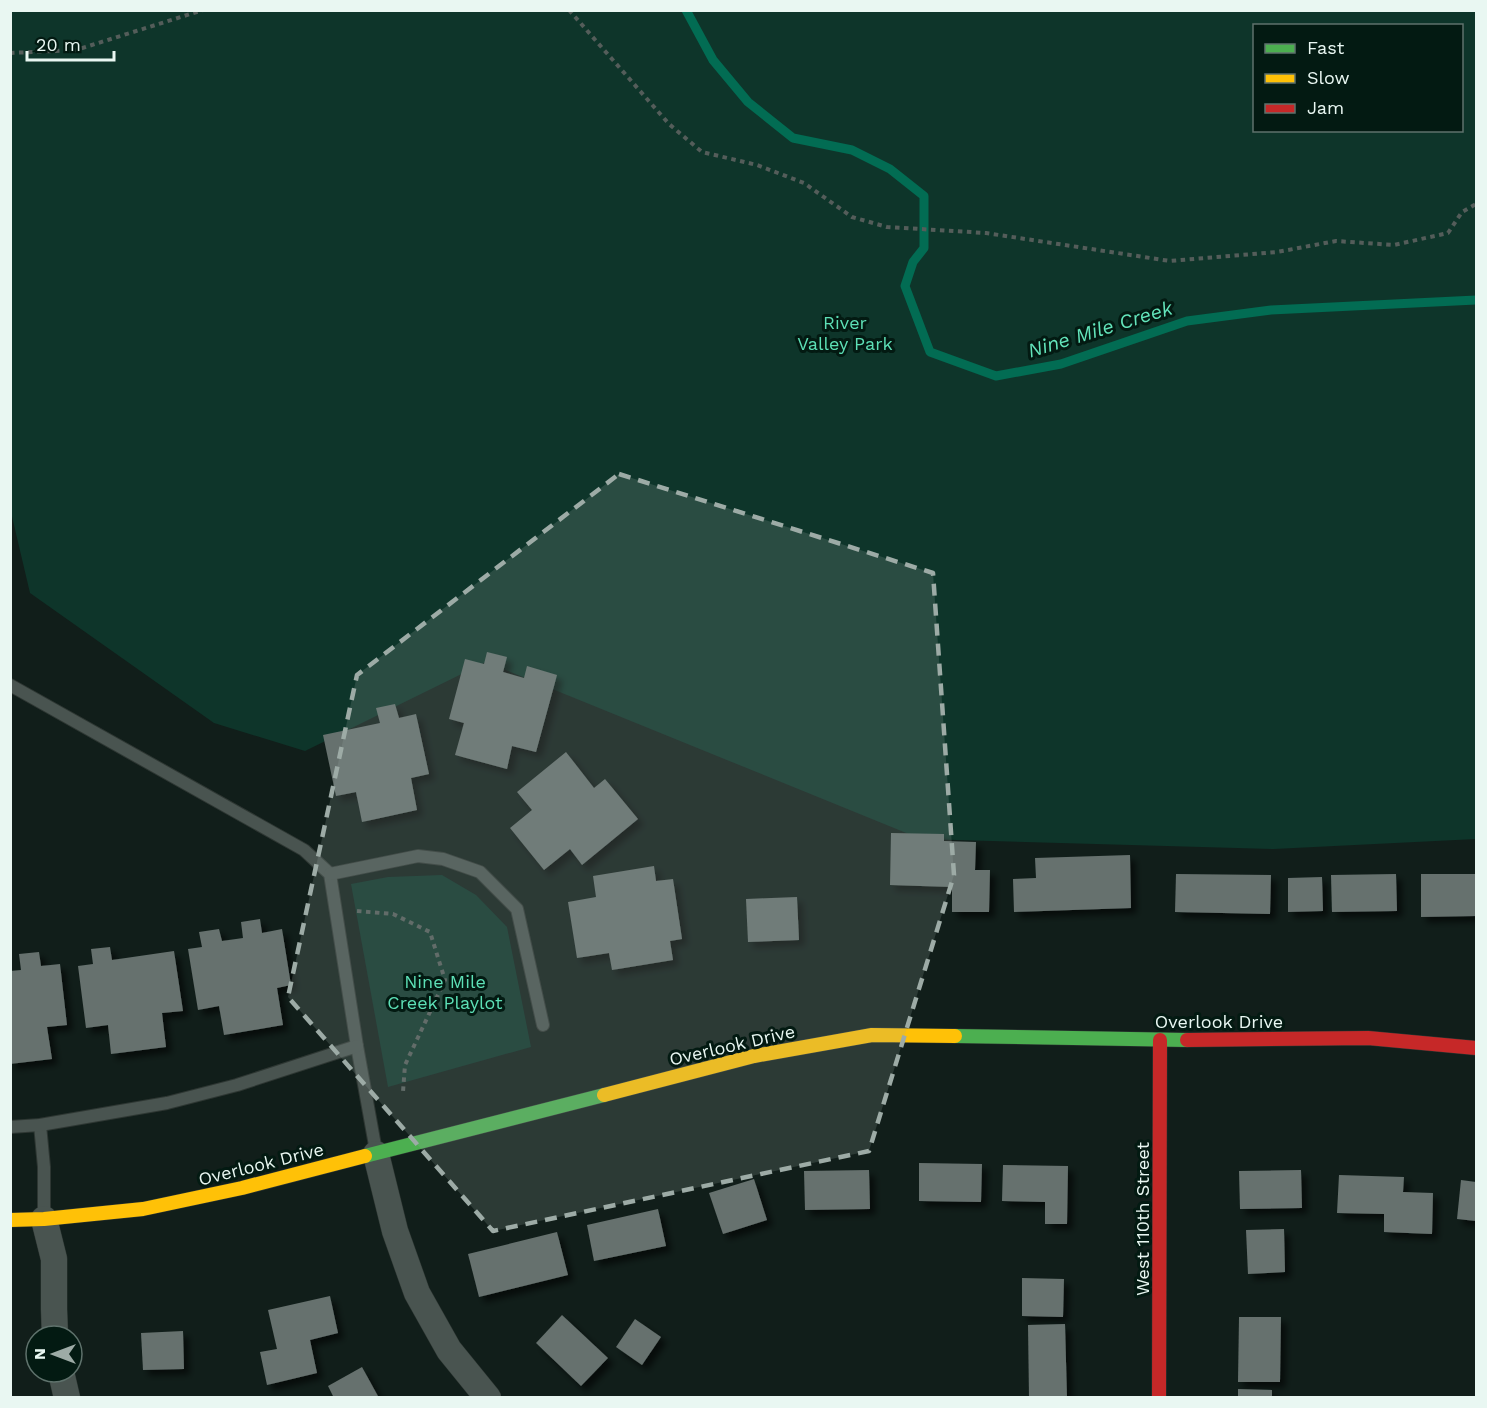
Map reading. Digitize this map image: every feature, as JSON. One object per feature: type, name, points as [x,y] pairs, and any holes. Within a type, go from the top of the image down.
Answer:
[{"type":"street","name":"Overlook Drive","points":[[10,1220],[44,1219],[143,1209],[242,1188],[754,1056],[872,1035],[1160,1040],[1368,1038],[1476,1048]]},
{"type":"street","name":"West 110th Street","points":[[1159,1398],[1160,1040]]},
{"type":"street","points":[[376,1154],[395,1231],[417,1293],[449,1350],[488,1398]]},
{"type":"street","points":[[44,1219],[54,1259],[55,1324]]},
{"type":"lane","points":[[10,685],[304,850],[330,874],[376,1154]]},
{"type":"lane","points":[[330,874],[418,856],[443,859],[480,872],[517,909],[543,1025]]},
{"type":"lane","points":[[10,1126],[40,1125],[167,1103],[237,1085],[357,1046]]},
{"type":"lane","points":[[40,1125],[44,1167],[44,1219]]},
{"type":"path","points":[[10,53],[76,50],[203,10]]},
{"type":"path","points":[[569,10],[669,124],[702,152],[757,165],[804,183],[852,217],[887,227],[986,233],[1170,261],[1277,252],[1336,241],[1394,245],[1448,233],[1462,212],[1476,204]]},
{"type":"path","points":[[352,911],[393,914],[430,932],[445,980],[405,1065],[403,1092]]},
{"type":"highlighted area","points":[[619,474],[933,573],[954,875],[869,1151],[493,1231],[288,997],[357,675]]},
{"type":"green space","name":"River Valley Park","points":[[10,11],[1476,11],[1476,839],[1274,849],[921,839],[486,662],[305,751],[214,723],[30,593],[10,508]]},
{"type":"green space","name":"Nine Mile Creek Playlot","points":[[442,875],[476,895],[507,927],[531,1047],[388,1087],[351,884],[388,877]]},
{"type":"building","points":[[487,652],[507,657],[503,672],[524,678],[527,666],[557,675],[536,752],[512,746],[507,769],[455,755],[464,723],[449,719],[465,659],[484,664]]},
{"type":"building","points":[[395,704],[399,718],[416,714],[429,774],[411,778],[417,810],[362,822],[356,792],[336,796],[323,735],[380,723],[376,708]]},
{"type":"building","points":[[566,752],[594,788],[605,779],[638,819],[582,865],[570,849],[544,870],[510,828],[532,810],[517,792]]},
{"type":"building","points":[[891,833],[944,834],[944,841],[976,842],[975,870],[990,870],[989,912],[952,912],[952,887],[890,885]]},
{"type":"building","points":[[1130,855],[1131,908],[1014,912],[1013,879],[1036,878],[1035,858]]},
{"type":"building","points":[[654,866],[656,881],[673,879],[682,939],[670,941],[673,960],[612,970],[609,953],[577,958],[568,902],[596,897],[593,876]]},
{"type":"building","points":[[1176,874],[1271,875],[1270,914],[1175,912]]},
{"type":"building","points":[[1396,874],[1397,911],[1332,912],[1331,875]]},
{"type":"building","points":[[1421,874],[1476,874],[1476,916],[1421,917]]},
{"type":"building","points":[[1322,877],[1323,911],[1288,912],[1288,878]]},
{"type":"building","points":[[797,897],[799,940],[748,942],[746,899]]},
{"type":"building","points":[[260,919],[262,933],[282,929],[291,985],[277,988],[283,1025],[224,1035],[219,1006],[198,1010],[188,949],[202,947],[199,932],[219,929],[222,941],[243,938],[241,922]]},
{"type":"building","points":[[110,947],[112,960],[174,951],[183,1011],[162,1013],[166,1047],[111,1054],[108,1025],[86,1028],[78,966],[93,964],[91,949]]},
{"type":"building","points":[[39,952],[41,966],[60,964],[67,1025],[47,1027],[52,1059],[10,1064],[10,971],[21,970],[19,954]]},
{"type":"building","points":[[919,1163],[982,1164],[981,1202],[919,1201]]},
{"type":"building","points":[[1003,1165],[1068,1166],[1067,1224],[1045,1224],[1045,1202],[1002,1201]]},
{"type":"building","points":[[869,1170],[870,1209],[805,1210],[804,1171]]},
{"type":"building","points":[[1301,1170],[1302,1208],[1240,1209],[1239,1171]]},
{"type":"building","points":[[1339,1175],[1404,1177],[1403,1192],[1433,1193],[1432,1234],[1384,1232],[1384,1214],[1337,1213]]},
{"type":"building","points":[[754,1179],[767,1220],[723,1234],[709,1193]]},
{"type":"building","points":[[1461,1180],[1476,1182],[1476,1221],[1457,1219]]},
{"type":"building","points":[[658,1209],[666,1246],[594,1261],[587,1225]]},
{"type":"building","points":[[1284,1229],[1285,1272],[1248,1274],[1246,1230]]},
{"type":"building","points":[[557,1232],[568,1275],[479,1297],[468,1254]]},
{"type":"building","points":[[1022,1278],[1064,1279],[1063,1317],[1022,1316]]},
{"type":"building","points":[[330,1296],[338,1333],[310,1340],[317,1373],[267,1385],[260,1352],[277,1349],[268,1310]]},
{"type":"building","points":[[562,1315],[608,1358],[581,1386],[536,1343]]},
{"type":"building","points":[[1239,1317],[1281,1317],[1280,1382],[1238,1382]]},
{"type":"building","points":[[635,1319],[661,1337],[642,1365],[616,1347]]},
{"type":"building","points":[[1065,1324],[1067,1398],[1029,1398],[1028,1325]]},
{"type":"building","points":[[183,1331],[184,1369],[143,1370],[141,1333]]},
{"type":"building","points":[[362,1367],[379,1398],[334,1398],[328,1386]]},
{"type":"building","points":[[1238,1389],[1272,1390],[1272,1398],[1238,1398]]},
{"type":"waterway","name":"Nine Mile Creek","points":[[686,10],[713,60],[748,102],[793,138],[852,150],[890,169],[924,196],[924,248],[913,262],[905,286],[930,352],[996,376],[1061,364],[1187,321],[1271,310],[1476,300]]},
{"type":"traffic: fast","points":[[955,1036],[1187,1040]]},
{"type":"traffic: fast","points":[[365,1156],[604,1095]]},
{"type":"traffic: slow","points":[[604,1095],[754,1056],[872,1035],[955,1036]]},
{"type":"traffic: slow","points":[[10,1220],[44,1219],[143,1209],[242,1188],[365,1156]]},
{"type":"traffic: jam","points":[[1187,1040],[1368,1038],[1476,1048]]},
{"type":"traffic: jam","points":[[1159,1398],[1160,1040]]}]
